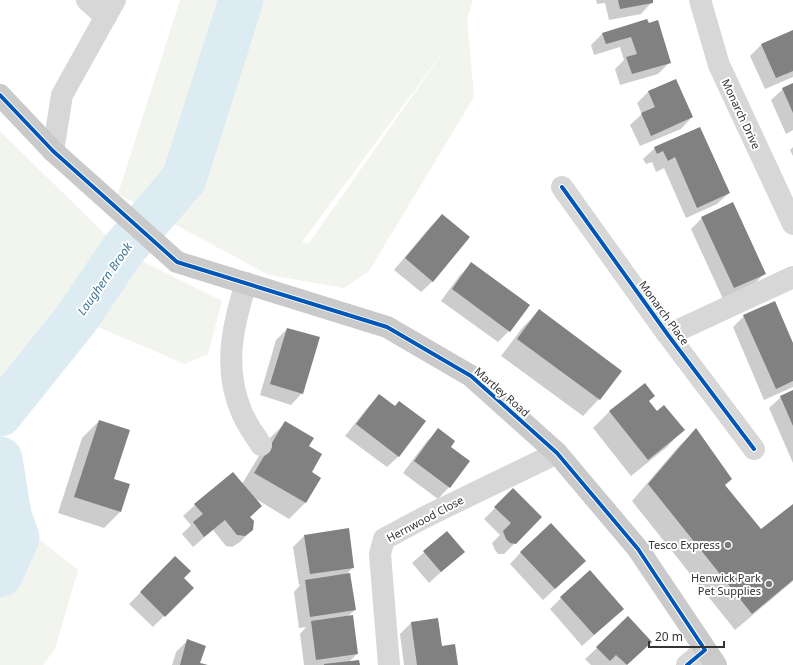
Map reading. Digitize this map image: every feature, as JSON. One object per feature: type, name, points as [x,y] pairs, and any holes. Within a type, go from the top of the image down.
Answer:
[{"type":"main road","points":[[0,95],[53,151]]},
{"type":"main road","name":"Martley Road","points":[[53,151],[177,262],[387,327],[471,376],[557,453],[638,549],[710,657]]},
{"type":"street","points":[[53,151],[62,95],[110,8],[87,0]]},
{"type":"street","name":"Monarch Drive","points":[[700,0],[719,65],[793,224]]},
{"type":"street","name":"Monarch Place","points":[[562,187],[668,335],[754,449]]},
{"type":"street","name":"Monarch Place","points":[[668,335],[793,278]]},
{"type":"street","points":[[246,283],[233,337],[230,363],[232,385],[242,414],[261,445]]},
{"type":"street","name":"Hernwood Close","points":[[389,665],[380,554],[384,539],[425,517],[557,453]]},
{"type":"street","points":[[687,665],[710,657]]},
{"type":"shaded area","points":[[180,0],[473,0],[467,19],[474,97],[369,271],[344,288],[269,275],[118,194]],"holes":[[[451,41],[309,243],[302,242]]]},
{"type":"shaded area","points":[[0,131],[122,251],[222,301],[208,354],[185,364],[77,318],[0,414]]},
{"type":"shaded area","points":[[0,460],[9,515],[78,570],[55,649],[43,665],[0,665]]},
{"type":"building","points":[[618,0],[653,0],[653,3],[620,9]]},
{"type":"building","points":[[647,19],[649,23],[658,20],[671,63],[632,74],[626,57],[637,54],[631,37],[606,44],[602,33]]},
{"type":"building","points":[[793,30],[793,71],[776,78],[761,44]]},
{"type":"building","points":[[676,79],[693,117],[651,136],[641,113],[655,107],[648,91]]},
{"type":"building","points":[[793,83],[793,113],[782,88]]},
{"type":"building","points":[[700,127],[730,193],[697,208],[675,157],[668,161],[663,151],[657,154],[654,147]]},
{"type":"building","points":[[733,202],[766,274],[734,288],[701,217]]},
{"type":"building","points":[[442,214],[470,237],[433,282],[405,258]]},
{"type":"building","points":[[471,262],[530,305],[510,332],[452,289]]},
{"type":"building","points":[[775,301],[793,343],[793,381],[776,389],[743,315]]},
{"type":"building","points":[[539,309],[622,371],[600,400],[517,339]]},
{"type":"building","points":[[287,328],[320,337],[303,394],[270,384]]},
{"type":"building","points":[[645,383],[655,396],[649,401],[657,411],[664,405],[685,430],[648,460],[609,411]]},
{"type":"building","points":[[793,390],[793,426],[780,396]]},
{"type":"building","points":[[379,394],[395,406],[399,401],[426,421],[399,457],[356,424]]},
{"type":"building","points":[[99,420],[130,430],[114,479],[130,484],[121,512],[74,497]]},
{"type":"building","points":[[285,421],[314,438],[309,446],[322,454],[312,472],[321,478],[306,503],[254,473]]},
{"type":"building","points":[[438,428],[455,441],[451,447],[470,461],[450,488],[414,461]]},
{"type":"building","points":[[696,428],[732,479],[725,485],[761,529],[793,504],[793,580],[752,614],[648,484]]},
{"type":"building","points":[[233,472],[262,506],[250,517],[254,521],[253,530],[245,536],[237,535],[225,520],[204,537],[193,522],[203,514],[194,504]]},
{"type":"building","points":[[513,488],[542,517],[516,544],[510,543],[506,539],[503,531],[511,523],[494,507]]},
{"type":"building","points":[[551,523],[586,561],[555,589],[520,552]]},
{"type":"building","points":[[349,528],[354,568],[310,574],[304,535]]},
{"type":"building","points":[[447,531],[465,552],[441,572],[423,551]]},
{"type":"building","points":[[175,556],[191,571],[184,578],[194,588],[165,617],[140,592]]},
{"type":"building","points":[[590,570],[624,609],[594,635],[560,597]]},
{"type":"building","points":[[350,573],[356,610],[310,617],[305,580]]},
{"type":"building","points":[[353,615],[358,654],[316,660],[311,621]]},
{"type":"building","points":[[628,616],[652,642],[627,665],[616,655],[610,661],[596,647]]},
{"type":"building","points":[[438,618],[442,646],[455,644],[458,665],[417,665],[411,622]]},
{"type":"building","points":[[187,639],[206,646],[200,663],[208,665],[180,665]]},
{"type":"building","points":[[359,660],[360,665],[324,665],[324,664]]},
{"type":"waterway","name":"Laughern Brook","points":[[0,414],[77,318],[122,251],[184,179],[241,0]]},
{"type":"waterway","name":"Laughern Brook","points":[[0,459],[9,515],[17,538],[0,575]]},
{"type":"cycle path","points":[[0,95],[53,151],[177,262],[387,327],[471,376],[557,453],[638,549],[705,650],[687,665]]},
{"type":"cycle path","points":[[562,187],[668,335],[754,449]]},
{"type":"place","name":"Tesco Express","points":[[728,545]]},
{"type":"place","name":"Henwick Park Pet Supplies","points":[[769,584]]}]
